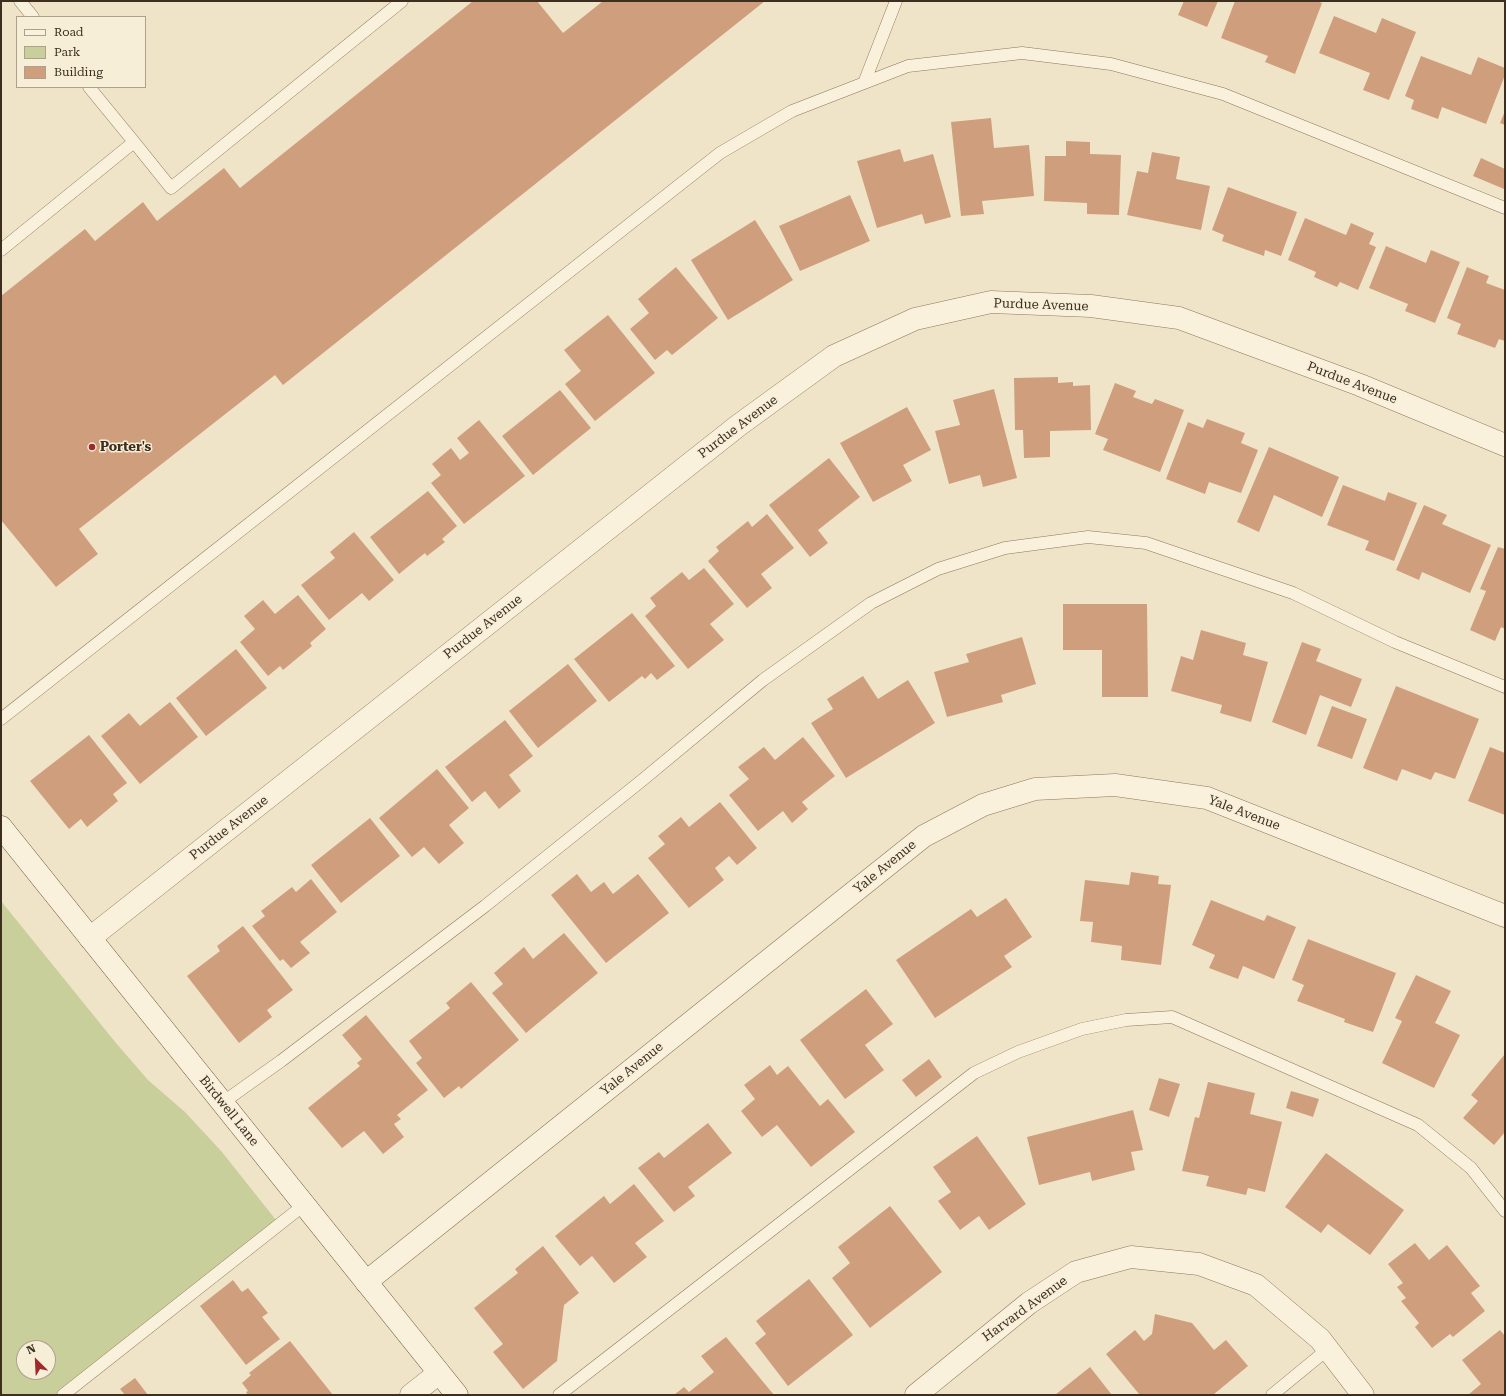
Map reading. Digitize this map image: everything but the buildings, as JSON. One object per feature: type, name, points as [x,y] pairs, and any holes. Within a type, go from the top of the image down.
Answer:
[{"type":"street","name":"Purdue Avenue","points":[[90,938],[739,425],[834,356],[915,319],[991,302],[1091,306],[1179,318],[1360,385],[1505,445]]},
{"type":"street","name":"Yale Avenue","points":[[366,1282],[924,836],[983,805],[1034,790],[1115,785],[1207,798],[1505,916]]},
{"type":"street","name":"Birdwell Lane","points":[[1,827],[457,1395]]},
{"type":"street","name":"Harvard Avenue","points":[[916,1395],[1029,1303],[1076,1272],[1131,1257],[1199,1264],[1256,1285],[1320,1339],[1363,1395]]},
{"type":"street","points":[[411,1395],[439,1373]]},
{"type":"lane","points":[[20,1],[32,16]]},
{"type":"lane","points":[[90,88],[171,188],[402,1]]},
{"type":"lane","points":[[864,83],[896,1]]},
{"type":"lane","points":[[1,719],[720,153],[792,111],[908,66],[1022,53],[1111,64],[1223,94],[1505,208]]},
{"type":"lane","points":[[1,250],[134,142]]},
{"type":"lane","points":[[222,1103],[281,1061],[485,906],[640,782],[763,680],[871,603],[938,569],[1005,548],[1088,537],[1146,543],[1293,592],[1395,642],[1505,687]]},
{"type":"lane","points":[[559,1395],[974,1073],[1018,1052],[1082,1029],[1126,1020],[1172,1017],[1418,1125],[1471,1168],[1505,1212]]},
{"type":"lane","points":[[64,1395],[304,1205]]},
{"type":"lane","points":[[1272,1395],[1328,1349]]},
{"type":"green space","points":[[1,901],[116,1043],[148,1080],[185,1112],[222,1152],[276,1220],[57,1395],[1,1395]]},
{"type":"place","name":"Porter's","points":[[92,447]]}]
